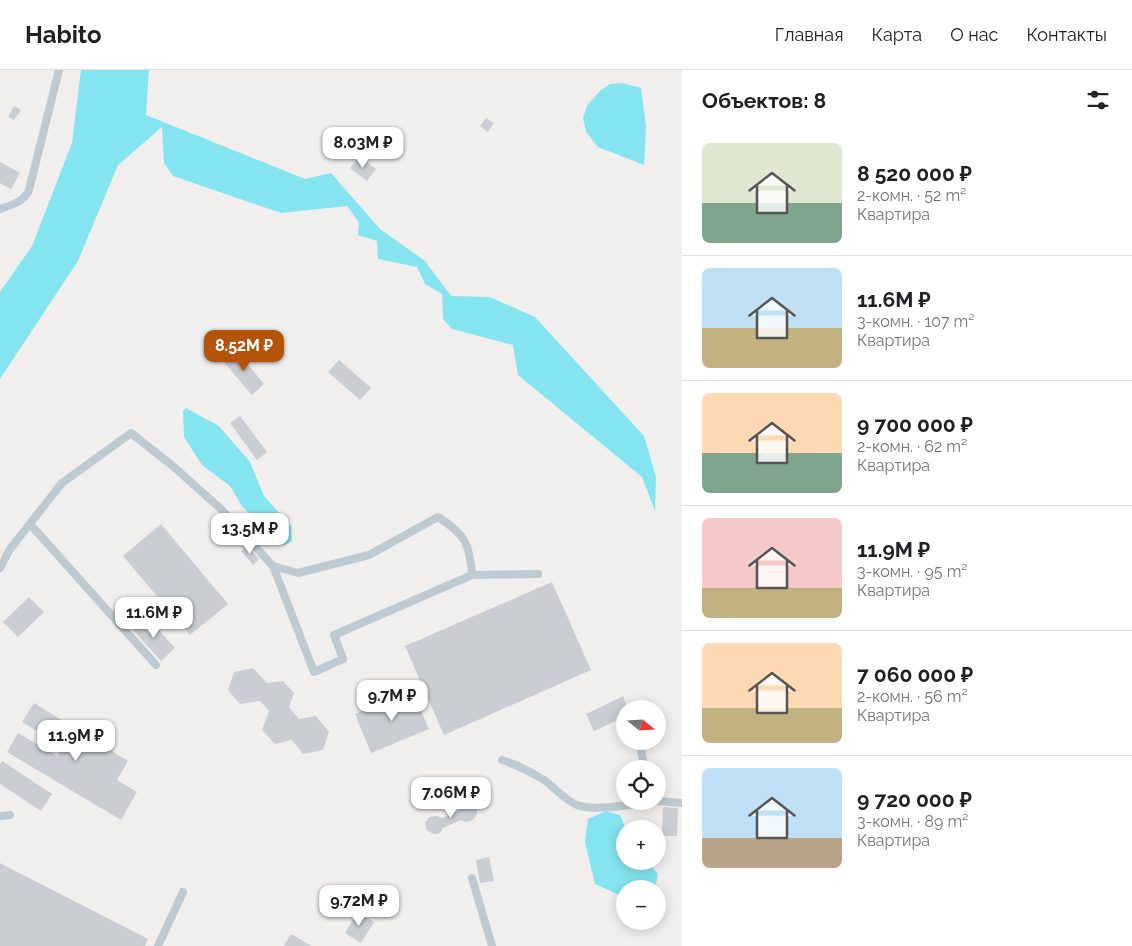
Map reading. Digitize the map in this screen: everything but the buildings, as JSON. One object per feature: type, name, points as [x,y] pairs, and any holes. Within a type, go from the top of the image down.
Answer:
[{"type":"street","points":[[0,209],[22,200],[29,190],[60,70]]},
{"type":"street","points":[[0,568],[10,549],[62,483],[131,433],[174,467],[222,510],[273,566],[314,672],[343,659],[334,635],[472,575],[538,574]]},
{"type":"street","points":[[273,566],[298,573],[369,555],[438,517],[452,526],[465,539],[471,556],[472,575]]},
{"type":"street","points":[[30,524],[156,665]]},
{"type":"street","points":[[502,760],[524,768],[544,780],[570,802],[578,806],[590,808],[616,805]]},
{"type":"street","points":[[666,802],[682,803]]},
{"type":"street","points":[[0,816],[10,815]]},
{"type":"street","points":[[472,878],[492,946]]},
{"type":"street","points":[[158,946],[183,892]]},
{"type":"water","points":[[81,70],[149,70],[146,115],[305,179],[331,173],[380,229],[425,261],[451,296],[490,297],[535,317],[644,436],[656,477],[655,511],[642,477],[518,375],[513,345],[452,329],[443,319],[442,294],[425,284],[417,267],[378,259],[377,241],[358,235],[359,222],[347,206],[281,213],[173,176],[164,163],[162,127],[118,165],[78,261],[0,379],[0,292],[32,246],[72,143]]},
{"type":"water","points":[[622,83],[641,88],[646,126],[644,165],[598,147],[586,132],[583,118],[587,106],[600,91],[610,84]]},
{"type":"water","points":[[186,408],[219,426],[250,462],[264,496],[291,526],[292,541],[284,545],[275,541],[242,506],[230,486],[202,465],[184,437],[183,411]]},
{"type":"water","points":[[606,811],[620,815],[622,820],[616,820],[616,870],[655,870],[658,874],[657,880],[616,880],[616,894],[595,884],[585,842],[588,819]]}]
